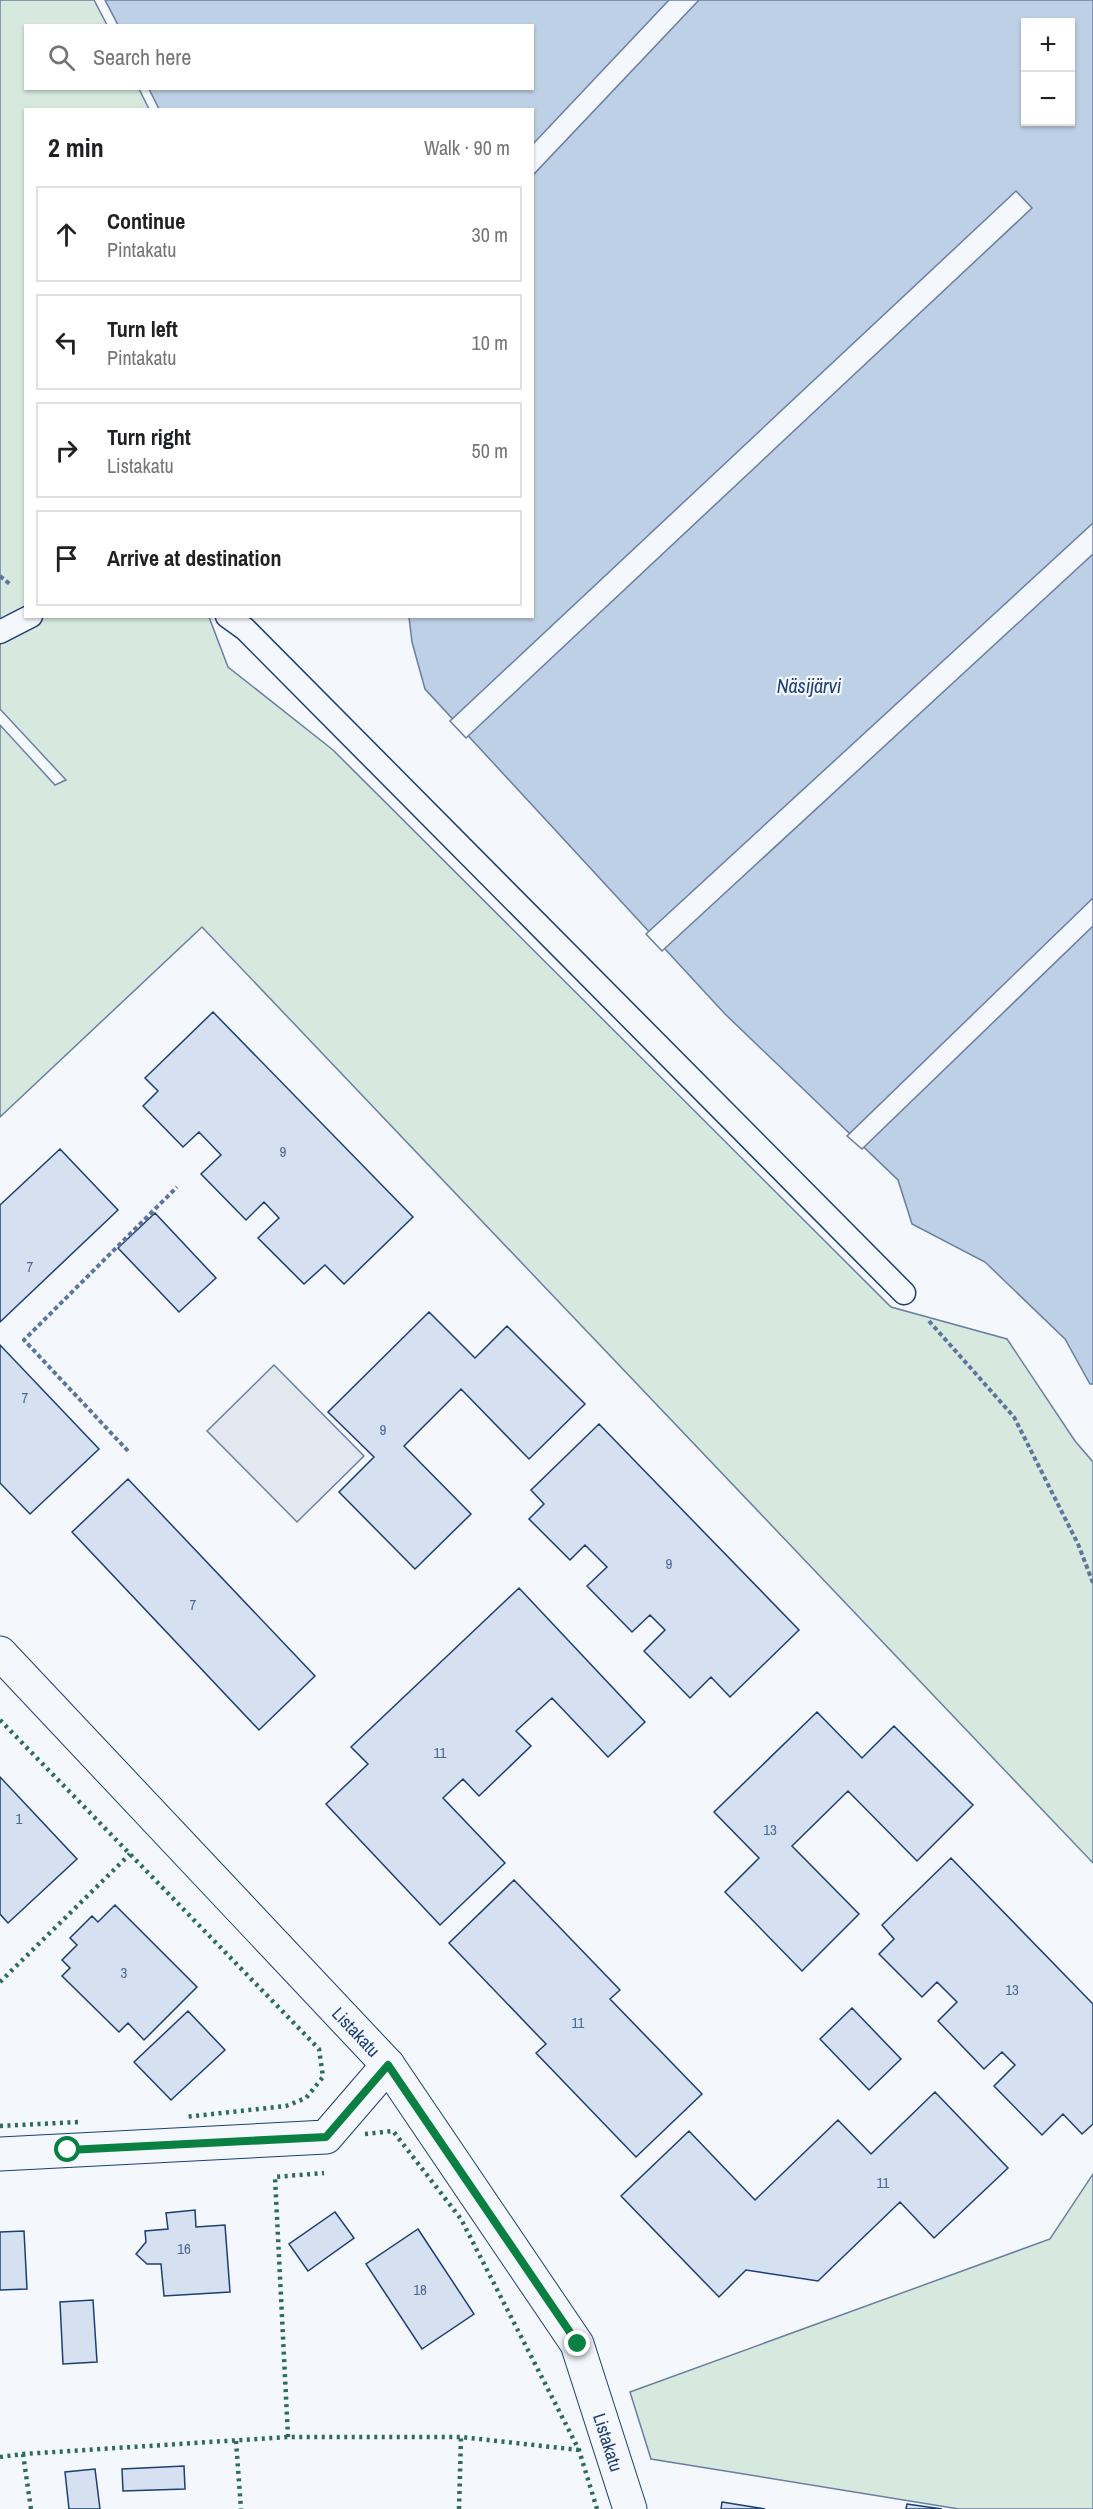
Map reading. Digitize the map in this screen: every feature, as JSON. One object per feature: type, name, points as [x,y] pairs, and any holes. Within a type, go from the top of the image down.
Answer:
[{"type":"street","name":"Listakatu","points":[[0,1653],[388,2065],[578,2344],[630,2509]]},
{"type":"street","points":[[0,2154],[326,2137],[388,2065]]},
{"type":"lane","points":[[0,632],[27,618]]},
{"type":"lane","points":[[229,618],[254,638],[904,1293]]},
{"type":"path","points":[[128,1451],[24,1340],[177,1187]]},
{"type":"path","points":[[904,1293],[1014,1417],[1078,1544],[1093,1583]]},
{"type":"shaded area","points":[[0,0],[94,0],[106,24],[24,24],[24,90],[140,90],[148,108],[24,108],[24,618],[209,618],[228,667],[333,750],[891,1307],[1007,1339],[1075,1441],[1093,1462],[1093,1863],[202,927],[0,1117],[0,725],[55,785],[66,780],[0,709]]},
{"type":"shaded area","points":[[274,1365],[364,1456],[297,1522],[207,1431]]},
{"type":"shaded area","points":[[1093,2174],[1093,2509],[959,2509],[651,2459],[630,2392],[1050,2239]]},
{"type":"water","name":"Näsijärvi","points":[[105,0],[1093,0],[1093,1384],[1090,1384],[1065,1339],[985,1262],[912,1224],[898,1180],[725,1014],[425,689],[412,642],[409,618],[534,618],[534,108],[158,108],[150,90],[534,90],[534,24],[117,24]]},
{"type":"pier","points":[[669,0],[699,0],[534,174],[534,143]]},
{"type":"pier","points":[[1016,191],[1032,208],[466,738],[450,721]]},
{"type":"pier","points":[[1093,523],[1093,554],[662,951],[646,934]]},
{"type":"pier","points":[[1093,898],[1093,926],[862,1149],[847,1136]]},
{"type":"building","points":[[213,1012],[413,1217],[344,1284],[325,1265],[304,1284],[258,1238],[279,1218],[264,1202],[246,1220],[201,1174],[221,1155],[199,1132],[183,1147],[143,1106],[158,1091],[145,1078]]},
{"type":"building","points":[[60,1149],[118,1210],[0,1322],[0,1205]]},
{"type":"building","points":[[155,1213],[216,1278],[179,1312],[118,1248]]},
{"type":"building","points":[[429,1312],[475,1358],[507,1326],[585,1404],[529,1459],[461,1389],[404,1446],[471,1514],[415,1569],[339,1492],[374,1457],[328,1412]]},
{"type":"building","points":[[0,1345],[99,1449],[30,1514],[0,1483]]},
{"type":"building","points":[[599,1424],[799,1630],[730,1697],[711,1677],[690,1698],[644,1651],[665,1630],[650,1615],[632,1632],[587,1586],[607,1567],[585,1545],[570,1560],[529,1519],[544,1504],[531,1490]]},
{"type":"building","points":[[128,1479],[315,1676],[259,1730],[72,1532]]},
{"type":"building","points":[[519,1588],[645,1722],[608,1757],[552,1698],[516,1731],[531,1746],[479,1796],[463,1779],[443,1798],[505,1863],[440,1925],[326,1804],[368,1764],[351,1747]]},
{"type":"building","points":[[817,1712],[862,1758],[894,1726],[973,1805],[917,1861],[848,1791],[792,1846],[859,1914],[802,1971],[725,1892],[759,1858],[714,1812]]},
{"type":"building","points":[[0,1777],[77,1859],[8,1923],[0,1914]]},
{"type":"building","points":[[951,1858],[1093,2004],[1093,2124],[1082,2134],[1063,2114],[1042,2135],[994,2086],[1015,2065],[1002,2052],[984,2069],[938,2021],[957,2002],[937,1982],[922,1997],[879,1954],[894,1939],[882,1925]]},
{"type":"building","points":[[514,1880],[620,1990],[610,1999],[702,2094],[636,2157],[536,2053],[546,2044],[449,1943]]},
{"type":"building","points":[[115,1905],[197,1987],[144,2040],[128,2023],[119,2032],[62,1976],[70,1968],[62,1960],[77,1945],[70,1938],[92,1916],[98,1922]]},
{"type":"building","points":[[852,2008],[901,2059],[869,2090],[820,2039]]},
{"type":"building","points":[[188,2011],[225,2050],[171,2100],[134,2062]]},
{"type":"building","points":[[935,2092],[1008,2168],[934,2238],[900,2202],[818,2281],[746,2270],[719,2297],[621,2196],[689,2131],[755,2200],[838,2120],[871,2154]]},
{"type":"building","points":[[195,2210],[196,2227],[225,2225],[230,2292],[164,2296],[161,2264],[147,2264],[136,2254],[146,2242],[145,2231],[168,2229],[166,2213]]},
{"type":"building","points":[[335,2212],[354,2238],[308,2271],[289,2244]]},
{"type":"building","points":[[418,2229],[474,2314],[422,2349],[366,2264]]},
{"type":"building","points":[[24,2231],[27,2289],[0,2290],[0,2232]]},
{"type":"building","points":[[93,2300],[97,2362],[63,2364],[60,2302]]},
{"type":"building","points":[[184,2466],[185,2489],[123,2491],[122,2469]]},
{"type":"building","points":[[95,2469],[100,2509],[69,2509],[65,2472]]},
{"type":"building","points":[[722,2502],[765,2509],[721,2509]]},
{"type":"building","points":[[907,2504],[942,2509],[906,2509]]},
{"type":"hedge","points":[[0,1720],[319,2049],[323,2077],[306,2098],[286,2106],[185,2117]]},
{"type":"hedge","points":[[0,1982],[130,1854]]},
{"type":"hedge","points":[[0,2126],[79,2122]]},
{"type":"hedge","points":[[365,2134],[393,2131],[461,2219],[579,2450],[597,2509]]},
{"type":"hedge","points":[[288,2437],[275,2177],[324,2173]]},
{"type":"hedge","points":[[0,2457],[288,2437],[461,2437],[579,2450]]},
{"type":"hedge","points":[[459,2509],[461,2437]]},
{"type":"hedge","points":[[236,2441],[241,2509]]},
{"type":"hedge","points":[[23,2454],[31,2509]]},
{"type":"route","points":[[68,2150],[326,2137],[388,2065],[578,2344]]}]
